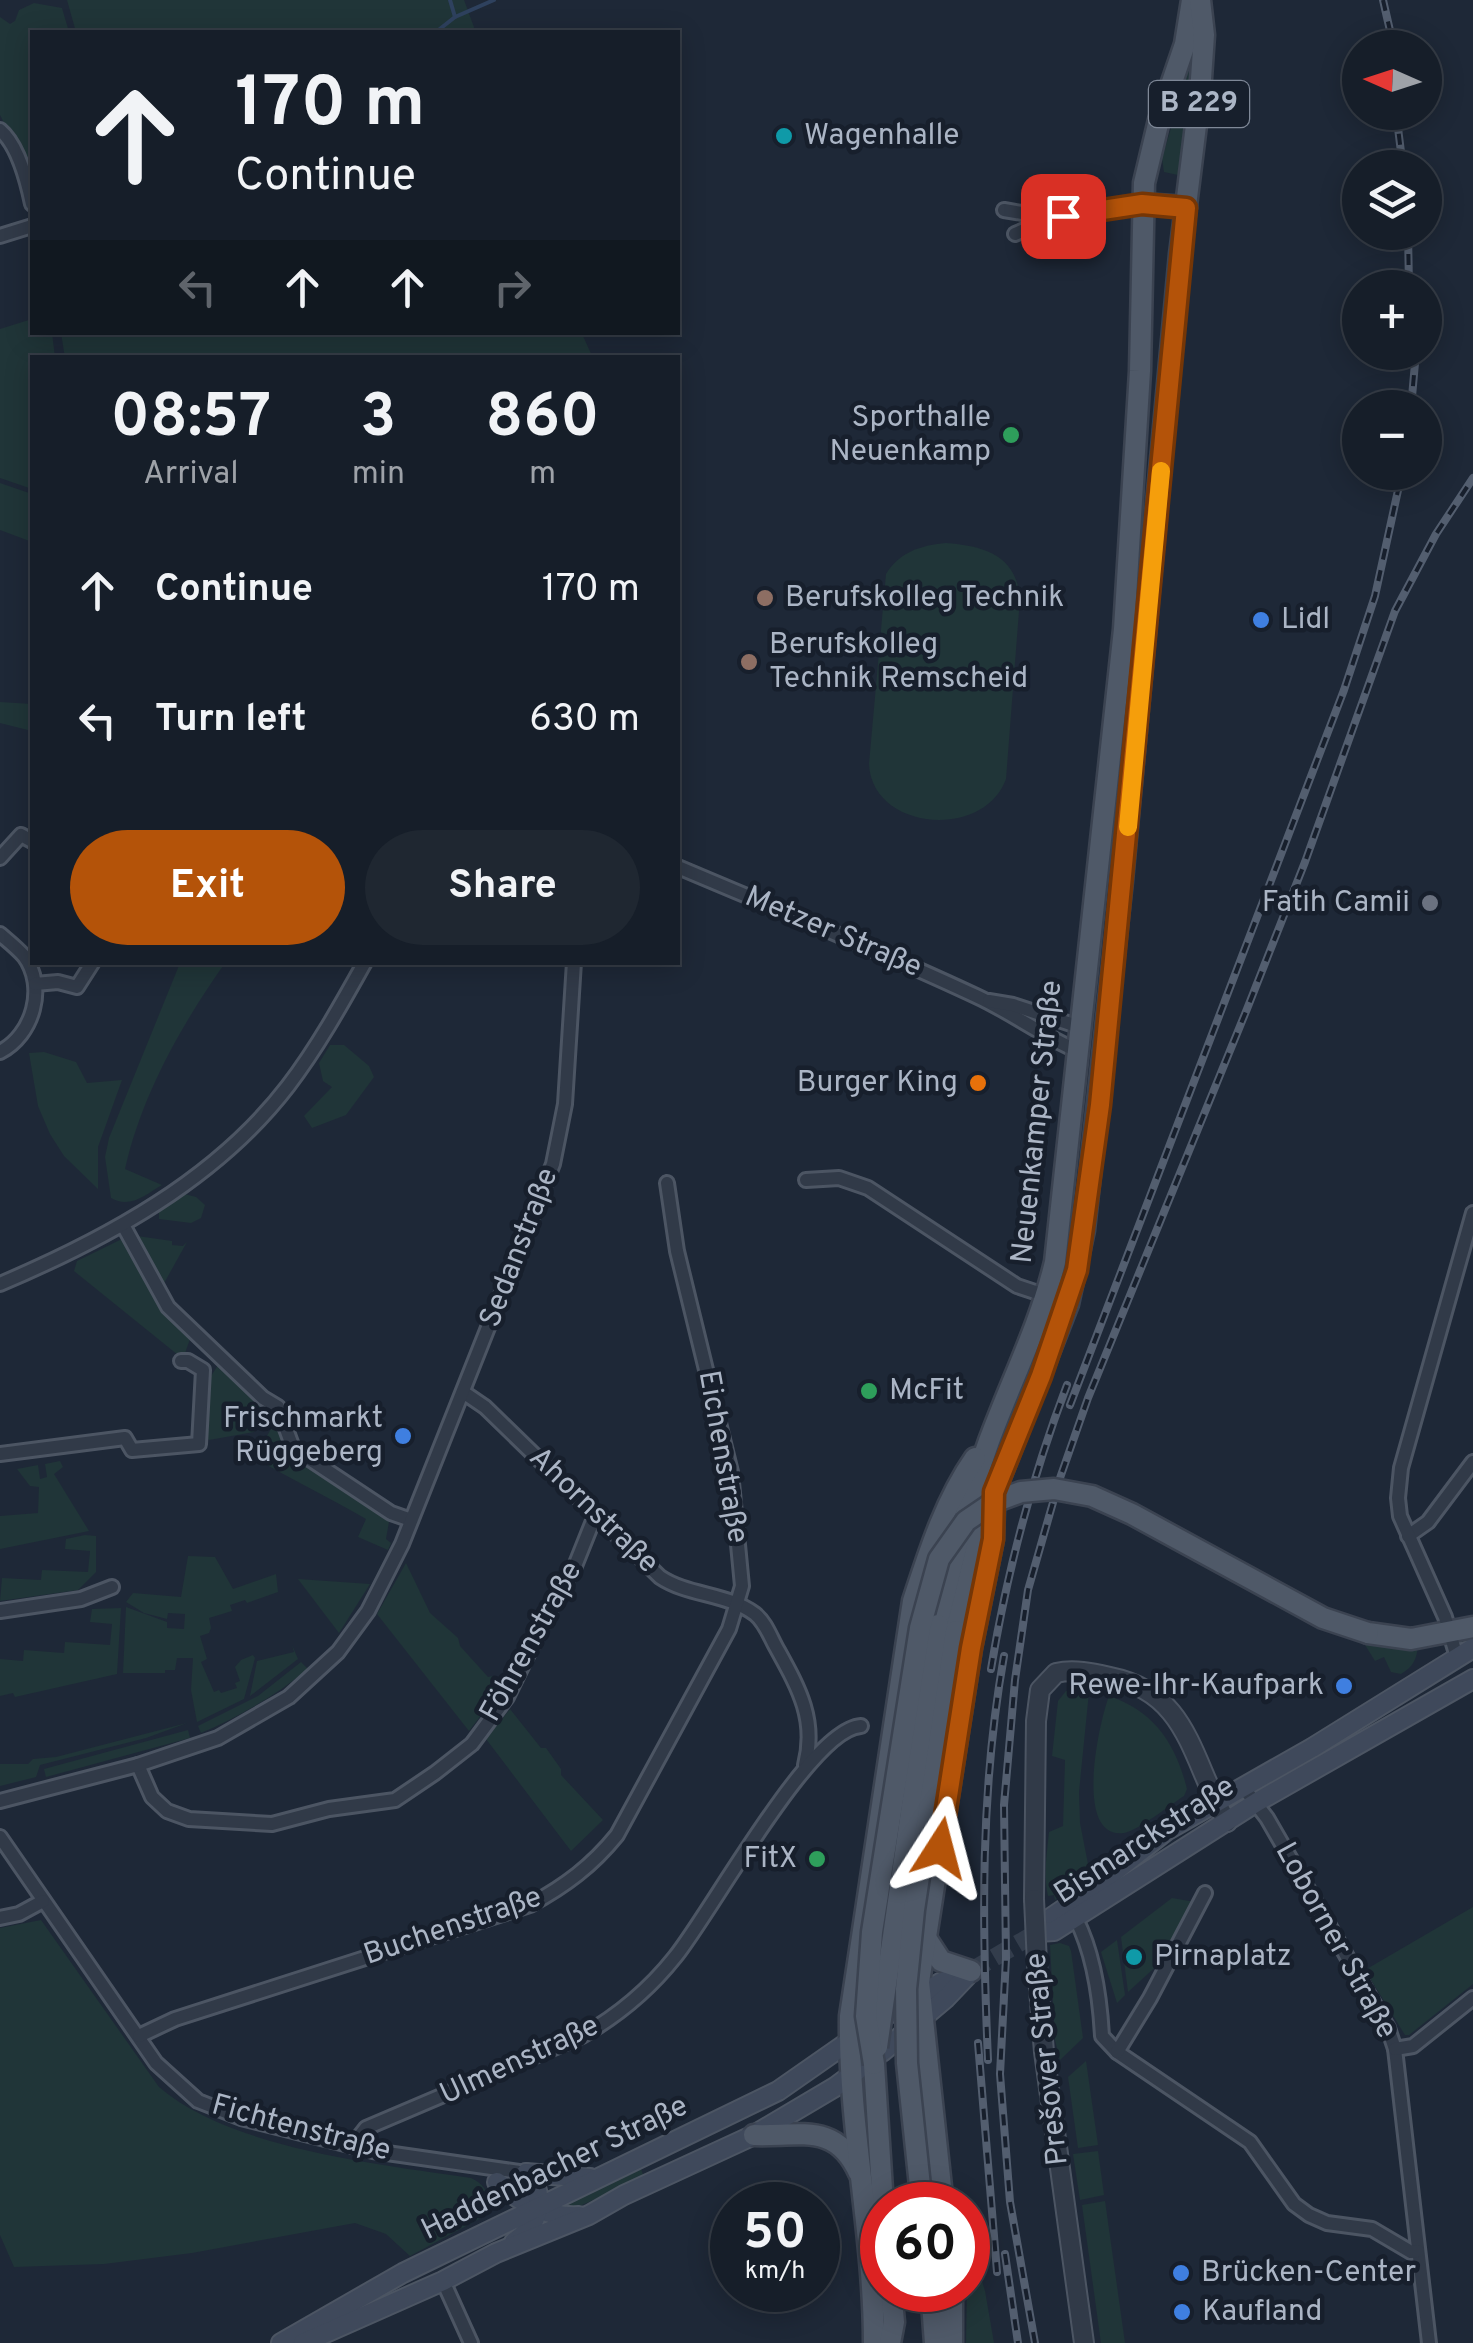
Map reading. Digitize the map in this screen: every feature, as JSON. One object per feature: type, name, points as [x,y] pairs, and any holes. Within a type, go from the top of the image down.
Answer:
[{"type":"main road","name":"Neuenkamper Straße","points":[[920,2182],[906,2050],[906,1990],[947,1628],[963,1515],[990,1436],[1047,1296],[1054,1262],[1128,570],[1140,371],[1142,204],[1147,162],[1181,60],[1192,0]]},
{"type":"main road","name":"Neuenkamper Straße","points":[[882,2182],[874,2064],[947,1628],[1077,1270],[1105,1047],[1202,69],[1200,0]]},
{"type":"main road","points":[[1142,204],[1186,208]]},
{"type":"main road","points":[[1080,1027],[1105,1047]]},
{"type":"main road","points":[[1078,1051],[1105,1047]]},
{"type":"main road","name":"B 229","points":[[882,2338],[850,2076],[860,1938],[913,1602],[930,1549],[960,1480],[990,1436]]},
{"type":"main road","points":[[874,2064],[866,2016],[872,1932],[920,1628],[939,1560],[966,1522],[994,1502],[1021,1492],[1054,1489],[1092,1496],[1323,1618],[1368,1633],[1411,1639],[1473,1627]]},
{"type":"main road","name":"B 229","points":[[940,2182],[921,2005],[926,1938],[971,1648],[993,1539],[994,1492]]},
{"type":"main road","points":[[1417,1709],[1430,1692],[1456,1674],[1465,1653]]},
{"type":"main road","name":"Bismarckstraße","points":[[1465,1653],[1166,1830],[1048,1919],[1038,1932],[1054,1931],[1076,1919],[1256,1802],[1473,1678]]},
{"type":"main road","points":[[850,2040],[921,2005],[946,1998],[971,1972],[941,1961],[926,1938]]},
{"type":"main road","points":[[850,2076],[892,2045],[921,2005]]},
{"type":"main road","name":"Haddenbacher Straße","points":[[281,2343],[403,2272],[778,2091],[850,2040]]},
{"type":"main road","name":"Haddenbacher Straße","points":[[303,2343],[501,2251],[590,2215],[624,2195],[754,2135],[850,2076]]},
{"type":"main road","points":[[754,2135],[805,2132],[826,2138],[847,2154],[860,2174]]},
{"type":"main road","points":[[526,2172],[574,2179],[600,2177]]},
{"type":"main road","points":[[501,2251],[528,2231],[536,2218],[538,2191],[526,2172]]},
{"type":"main road","points":[[498,2182],[524,2202],[556,2216],[590,2215]]},
{"type":"main road","points":[[496,2226],[498,2182]]},
{"type":"main road","points":[[433,2258],[443,2281]]},
{"type":"main road","points":[[371,2314],[377,2304],[394,2294],[403,2272]]},
{"type":"main road","name":"B 229","points":[[882,2338],[887,2312]]},
{"type":"main road","points":[[952,2312],[952,2343]]},
{"type":"street","points":[[0,130],[11,144],[30,194]]},
{"type":"street","points":[[1015,234],[1029,228],[1035,220],[1142,204]]},
{"type":"street","points":[[1004,210],[1028,214],[1035,220]]},
{"type":"street","points":[[0,236],[30,227]]},
{"type":"street","points":[[0,858],[21,835],[30,839]]},
{"type":"street","name":"Metzer Straße","points":[[680,868],[987,1001],[1078,1051]]},
{"type":"street","points":[[0,934],[23,955],[35,984],[32,1014],[26,1028],[12,1046],[0,1052]]},
{"type":"street","points":[[35,984],[58,982],[76,986],[90,965]]},
{"type":"street","points":[[0,1284],[123,1225],[217,1156],[280,1096],[308,1059],[363,965]]},
{"type":"street","name":"Sedanstraße","points":[[0,1801],[138,1765],[218,1738],[272,1709],[308,1682],[338,1652],[368,1612],[464,1392],[553,1164],[560,1138],[574,965]]},
{"type":"street","name":"Metzer Straße","points":[[987,1001],[1013,1004],[1080,1027]]},
{"type":"street","points":[[806,1180],[839,1178],[868,1188],[1017,1286],[1047,1296]]},
{"type":"street","name":"Eichenstraße","points":[[667,1183],[677,1251],[731,1472],[741,1571],[737,1604]]},
{"type":"street","points":[[1465,1653],[1451,1632],[1398,1506],[1402,1468],[1473,1212]]},
{"type":"street","points":[[123,1225],[168,1307],[281,1413],[294,1448],[391,1513],[411,1520]]},
{"type":"street","points":[[0,1454],[125,1438],[132,1450],[198,1444],[203,1370],[181,1361]]},
{"type":"street","name":"Ahornstraße","points":[[464,1392],[485,1407],[670,1584],[737,1604]]},
{"type":"street","points":[[1408,1536],[1428,1522],[1473,1462]]},
{"type":"street","name":"Föhrenstraße","points":[[138,1765],[158,1802],[167,1811],[189,1818],[272,1824],[329,1809],[394,1800],[472,1744],[507,1697],[575,1566],[595,1516]]},
{"type":"street","points":[[0,1612],[82,1598],[112,1587]]},
{"type":"street","points":[[737,1604],[762,1621],[804,1698],[810,1738],[804,1768]]},
{"type":"street","name":"Buchenstraße","points":[[139,2036],[175,2019],[530,1905],[580,1874],[598,1859],[636,1804],[729,1629],[737,1604]]},
{"type":"street","name":"Prešover Straße","points":[[1084,2343],[1044,2052],[1037,1964],[1034,1899],[1036,1720],[1040,1690],[1052,1675],[1077,1671],[1121,1679],[1163,1701],[1185,1730],[1227,1822]]},
{"type":"street","name":"Ulmenstraße","points":[[352,2146],[366,2128],[582,2036],[626,2008],[678,1955],[804,1768],[847,1730],[861,1726]]},
{"type":"street","name":"Loborner Straße","points":[[1244,1787],[1388,2028],[1395,2049],[1429,2343]]},
{"type":"street","name":"Fichtenstraße","points":[[0,1838],[169,2078],[198,2101],[241,2118],[352,2146],[478,2168],[526,2172]]},
{"type":"street","points":[[1117,2052],[1206,1893]]},
{"type":"street","points":[[0,1918],[20,1914],[42,1901]]},
{"type":"street","points":[[1076,1919],[1085,1939],[1102,2036],[1117,2052],[1250,2142],[1294,2204],[1308,2215],[1327,2224],[1372,2229],[1411,2252],[1418,2252]]},
{"type":"street","points":[[1395,2049],[1413,2046],[1473,1998]]},
{"type":"street","name":"Fichtenstraße","points":[[478,2168],[498,2182]]},
{"type":"street","points":[[443,2281],[471,2343]]},
{"type":"green space","points":[[67,0],[464,0],[475,30],[75,30]]},
{"type":"green space","points":[[34,3],[62,8],[68,30],[30,30],[30,173],[0,115],[0,17],[10,24],[19,10]]},
{"type":"green space","points":[[1193,55],[1197,55],[1182,171],[1178,175],[1164,172],[1162,158]]},
{"type":"green space","points":[[30,320],[30,335],[52,335],[55,355],[30,355],[30,488],[0,478],[0,329]]},
{"type":"green space","points":[[61,335],[588,335],[583,336],[592,355],[65,355]]},
{"type":"green space","points":[[0,483],[30,493],[30,541],[0,530]]},
{"type":"green space","points":[[946,543],[985,550],[1005,562],[1020,598],[1006,779],[994,799],[976,812],[954,819],[930,819],[908,814],[889,803],[875,786],[869,764],[886,574],[897,560],[912,551]]},
{"type":"green space","points":[[0,702],[30,704],[30,730],[0,723]]},
{"type":"green space","points":[[179,965],[224,965],[165,1061],[132,1141],[125,1169],[162,1185],[137,1199],[125,1202],[111,1198],[105,1157],[109,1138]]},
{"type":"green space","points":[[330,1045],[344,1045],[369,1066],[374,1077],[346,1115],[312,1128],[304,1116],[332,1087],[323,1081],[319,1063]]},
{"type":"green space","points":[[44,1052],[76,1062],[87,1083],[122,1080],[98,1147],[98,1189],[64,1156],[38,1106],[29,1053]]},
{"type":"green space","points":[[184,1194],[205,1205],[201,1218],[191,1223],[159,1219],[159,1211]]},
{"type":"green space","points":[[137,1236],[172,1241],[172,1245],[183,1246],[187,1242],[163,1285]]},
{"type":"green space","points":[[124,1238],[191,1336],[183,1359],[74,1271],[77,1261]]},
{"type":"green space","points":[[220,1362],[273,1412],[254,1432],[209,1440],[202,1433],[206,1384]]},
{"type":"green space","points":[[275,1422],[279,1423],[290,1452],[390,1516],[388,1550],[358,1537],[366,1519],[234,1445],[264,1441]]},
{"type":"green space","points":[[60,1461],[63,1467],[54,1474],[89,1531],[0,1549],[0,1516],[38,1513],[39,1487],[30,1486],[17,1469],[38,1465],[40,1479],[47,1477],[45,1464]]},
{"type":"green space","points":[[96,1536],[96,1572],[78,1590],[0,1601],[2,1578],[41,1580],[42,1570],[88,1572],[90,1551],[65,1549],[66,1539]]},
{"type":"green space","points":[[188,1556],[215,1557],[233,1589],[276,1574],[278,1592],[230,1605],[232,1611],[209,1618],[209,1633],[200,1636],[207,1659],[201,1662],[214,1692],[237,1688],[235,1683],[240,1681],[235,1667],[241,1660],[253,1655],[255,1658],[244,1699],[197,1722],[191,1690],[193,1658],[177,1658],[175,1670],[165,1673],[123,1673],[126,1607],[167,1622],[167,1628],[184,1629],[185,1614],[168,1613],[167,1619],[144,1613],[126,1602],[133,1593],[181,1597]]},
{"type":"green space","points":[[406,1563],[430,1613],[458,1638],[460,1646],[488,1677],[493,1676],[501,1689],[469,1731],[377,1614]]},
{"type":"green space","points":[[298,1579],[370,1584],[339,1633]]},
{"type":"green space","points":[[121,1608],[117,1674],[15,1697],[13,1693],[0,1696],[0,1659],[23,1661],[24,1650],[64,1653],[65,1642],[110,1645],[112,1624],[90,1622],[92,1609]]},
{"type":"green space","points":[[1362,1640],[1418,1645],[1417,1654],[1401,1674],[1391,1672],[1384,1657],[1375,1661]]},
{"type":"green space","points":[[292,1645],[298,1659],[250,1696],[257,1661],[294,1652]]},
{"type":"green space","points":[[301,1662],[308,1669],[283,1688],[201,1733],[198,1726],[258,1696]]},
{"type":"green space","points":[[1072,1689],[1089,1692],[1079,1792],[1088,1864],[1077,1886],[1055,1900],[1054,1895],[1048,1896],[1046,1864],[1049,1832],[1063,1826],[1065,1760],[1052,1756],[1058,1701]]},
{"type":"green space","points":[[1109,1696],[1139,1711],[1161,1731],[1187,1789],[1184,1796],[1163,1811],[1124,1833],[1108,1830],[1099,1818],[1094,1800],[1096,1753]]},
{"type":"green space","points":[[510,1709],[541,1748],[546,1748],[561,1775],[603,1820],[571,1851],[486,1739]]},
{"type":"green space","points":[[187,1723],[146,1738],[40,1765],[36,1777],[0,1786],[0,1764],[28,1764],[33,1759],[56,1757]]},
{"type":"green space","points":[[188,1730],[190,1738],[46,1777],[44,1769]]},
{"type":"green space","points":[[1172,1898],[1195,1902],[1162,1961],[1128,1992],[1121,1937]]},
{"type":"green space","points":[[1473,1907],[1473,1984],[1405,2035],[1365,1970]]},
{"type":"green space","points":[[41,1920],[159,2087],[189,2108],[225,2125],[307,2150],[471,2178],[487,2194],[483,2217],[410,2256],[386,2234],[355,2223],[192,2253],[104,2264],[14,2267],[0,2235],[0,1928]]},
{"type":"green space","points":[[1117,1940],[1125,1995],[1117,2003],[1101,1952]]},
{"type":"green space","points":[[1060,1943],[1071,1951],[1083,2038],[1060,2060],[1055,2040],[1050,1945]]},
{"type":"green space","points":[[1086,2061],[1098,2145],[1078,2148],[1068,2077]]},
{"type":"green space","points":[[1098,2151],[1104,2195],[1080,2200],[1073,2154]]},
{"type":"green space","points":[[639,2164],[644,2177],[569,2211],[549,2212]]},
{"type":"green space","points":[[1105,2201],[1125,2343],[1101,2343],[1082,2205]]},
{"type":"green space","points":[[967,2312],[989,2312],[994,2343],[966,2343]]},
{"type":"waterway","points":[[450,0],[455,17]]},
{"type":"waterway","points":[[439,30],[455,17],[494,0]]},
{"type":"tunnel","points":[[971,1971],[1038,1932]]},
{"type":"railway","points":[[1383,0],[1390,30]]},
{"type":"railway","points":[[1398,130],[1401,150]]},
{"type":"railway","points":[[1408,250],[1409,270]]},
{"type":"railway","points":[[1413,390],[1414,370]]},
{"type":"railway","points":[[1035,2343],[1010,2202],[1000,2074],[1006,1958],[1004,1805],[1028,1590],[1088,1398],[1305,862],[1395,611],[1436,534],[1473,478]]},
{"type":"railway","points":[[1070,1405],[1344,690],[1375,596],[1398,490]]},
{"type":"railway","points":[[991,1669],[1022,1525],[1067,1385]]},
{"type":"railway","points":[[988,2060],[985,1857],[991,1757],[1004,1656]]},
{"type":"railway","points":[[978,2043],[997,2272]]},
{"type":"railway","points":[[1005,2254],[1018,2343]]},
{"type":"slow traffic","points":[[1128,827],[1161,471]]},
{"type":"place","name":"Wagenhalle","points":[[784,136]]},
{"type":"place","name":"Sporthalle Neuenkamp","points":[[1011,435]]},
{"type":"place","name":"Berufskolleg Technik","points":[[765,598]]},
{"type":"place","name":"Lidl","points":[[1261,620]]},
{"type":"place","name":"Berufskolleg Technik Remscheid","points":[[749,662]]},
{"type":"place","name":"Fatih Camii","points":[[1430,903]]},
{"type":"place","name":"Burger King","points":[[978,1083]]},
{"type":"place","name":"McFit","points":[[869,1391]]},
{"type":"place","name":"Frischmarkt Rüggeberg","points":[[403,1436]]},
{"type":"place","name":"Rewe-Ihr-Kaufpark","points":[[1344,1686]]},
{"type":"place","name":"FitX","points":[[817,1859]]},
{"type":"place","name":"Pirnaplatz","points":[[1134,1957]]},
{"type":"place","name":"Brücken-Center","points":[[1181,2273]]},
{"type":"place","name":"Kaufland","points":[[1182,2312]]},
{"type":"route","points":[[940,1848],[971,1648],[993,1539],[994,1492],[1068,1304],[1084,1230],[1100,1105],[1186,208],[1142,204],[1063,216]]}]
